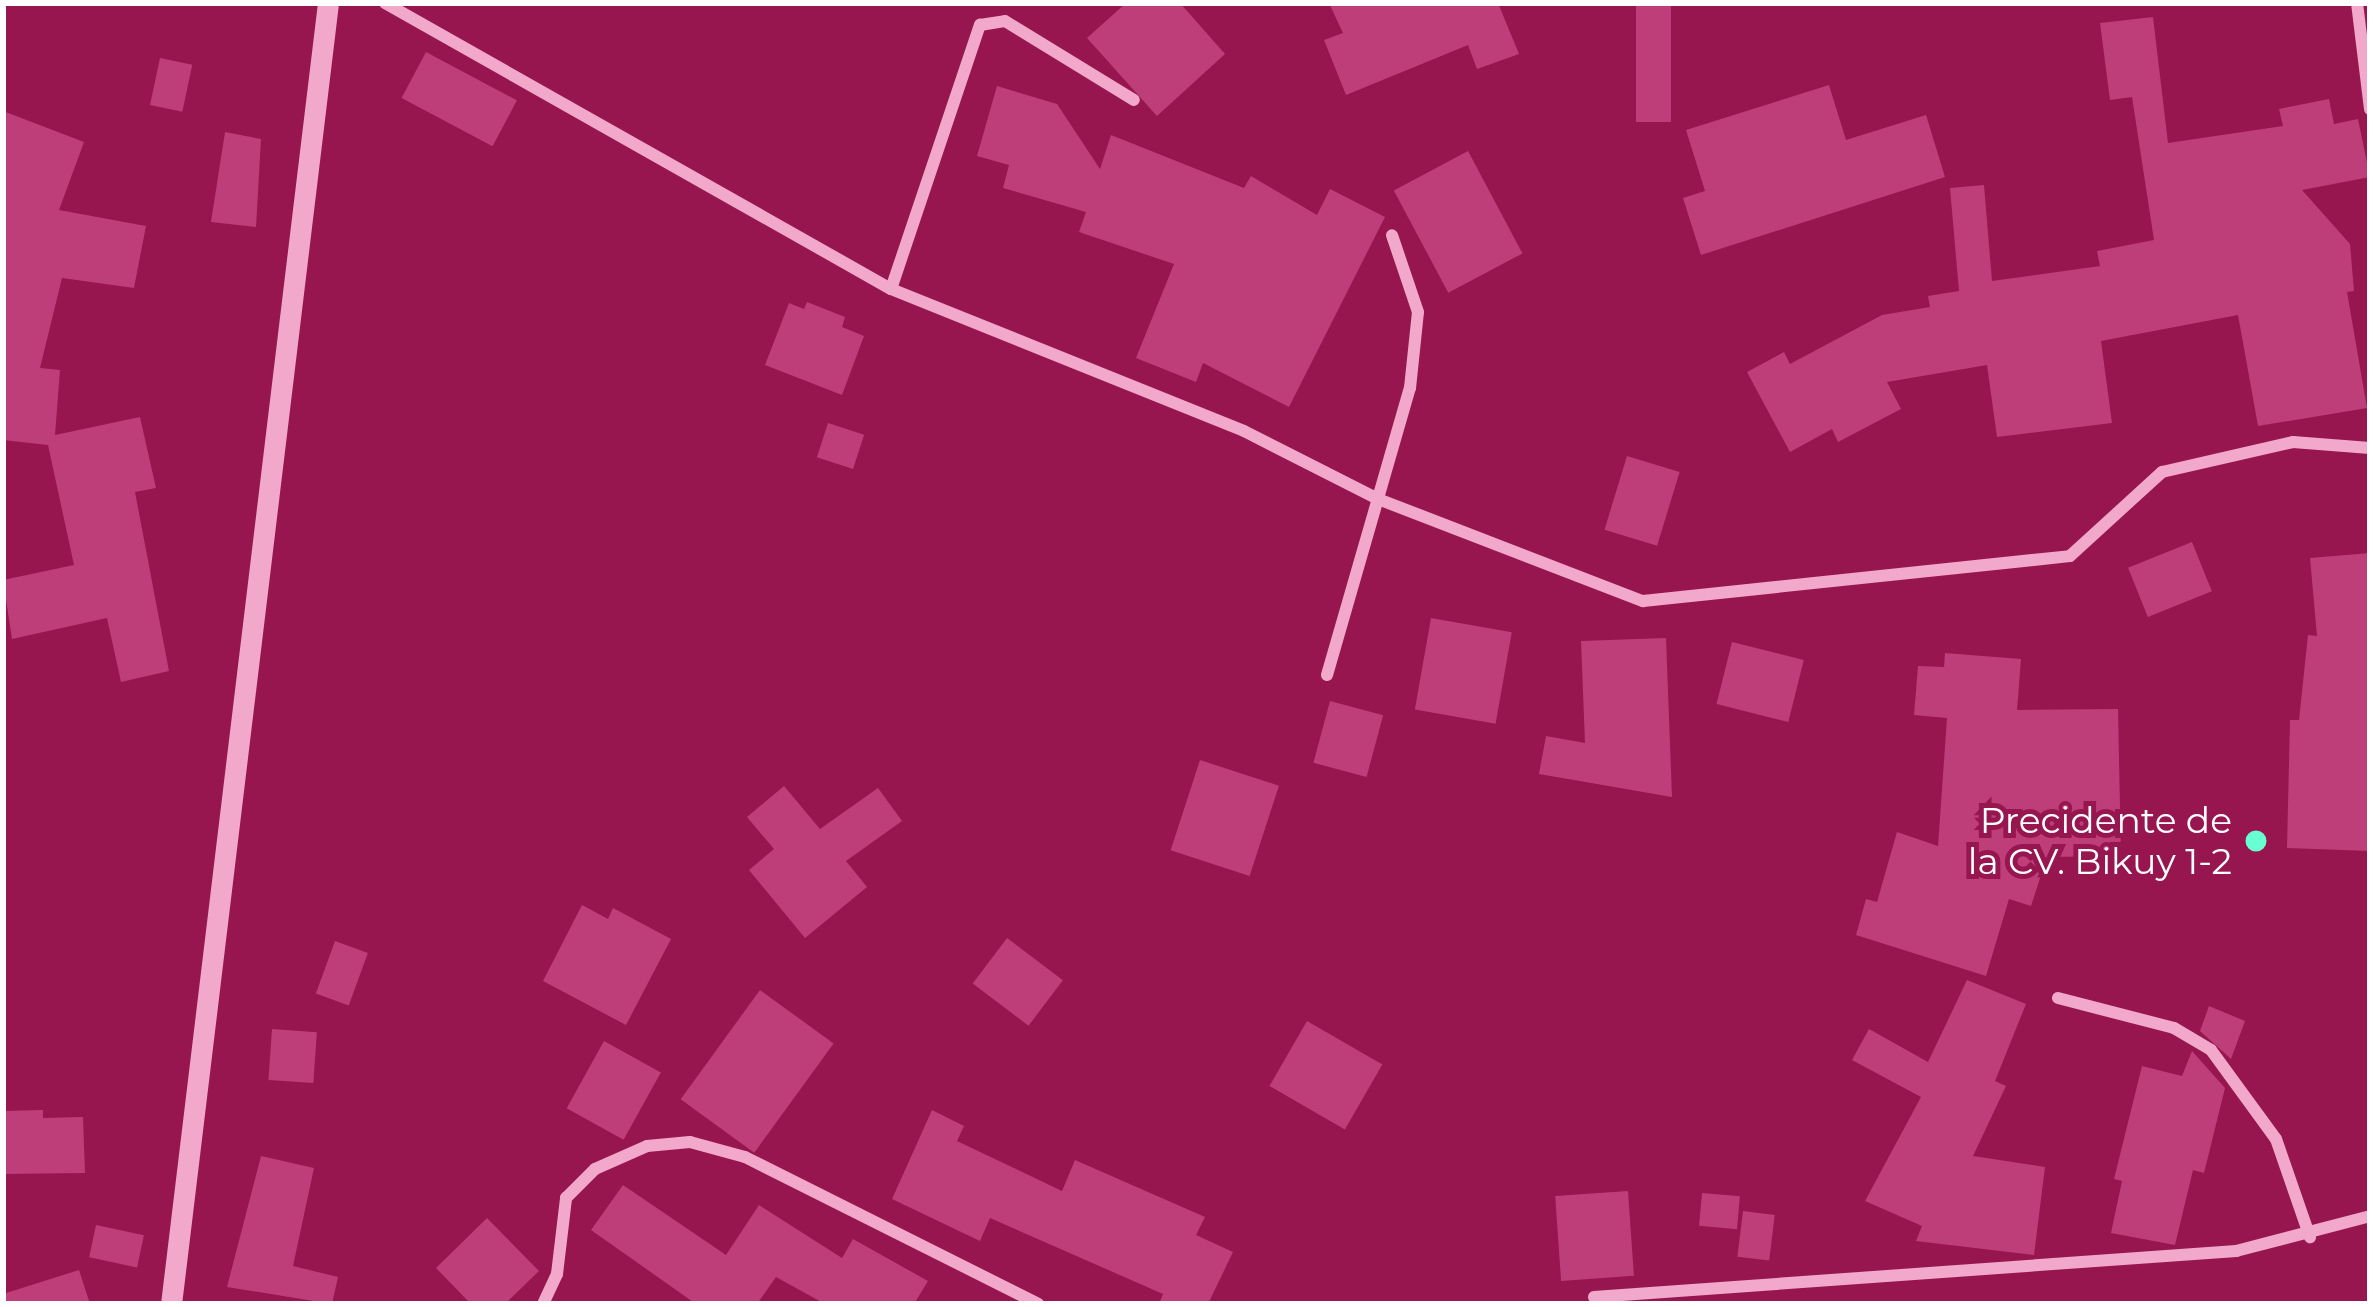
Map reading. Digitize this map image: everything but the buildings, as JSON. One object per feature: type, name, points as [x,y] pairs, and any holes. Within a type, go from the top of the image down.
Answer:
[{"type":"street","points":[[171,1304],[328,3]]},
{"type":"street","points":[[385,3],[891,290],[1244,431],[1378,499],[1643,602],[2070,556],[2162,472],[2293,442],[2370,448]]},
{"type":"street","points":[[2357,3],[2370,109]]},
{"type":"street","points":[[891,290],[980,25],[1005,21],[1134,100]]},
{"type":"street","points":[[1327,675],[1410,388],[1418,312],[1392,235]]},
{"type":"street","points":[[2058,998],[2174,1028],[2211,1050],[2276,1139],[2310,1238]]},
{"type":"street","points":[[543,1304],[557,1274],[566,1198],[595,1169],[647,1146],[690,1142],[745,1157],[1038,1304]]},
{"type":"street","points":[[1594,1297],[2018,1271],[2310,1238],[2370,1216]]},
{"type":"place","name":"Precidente de la CV. Bikuy 1-2","points":[[2256,841]]}]
